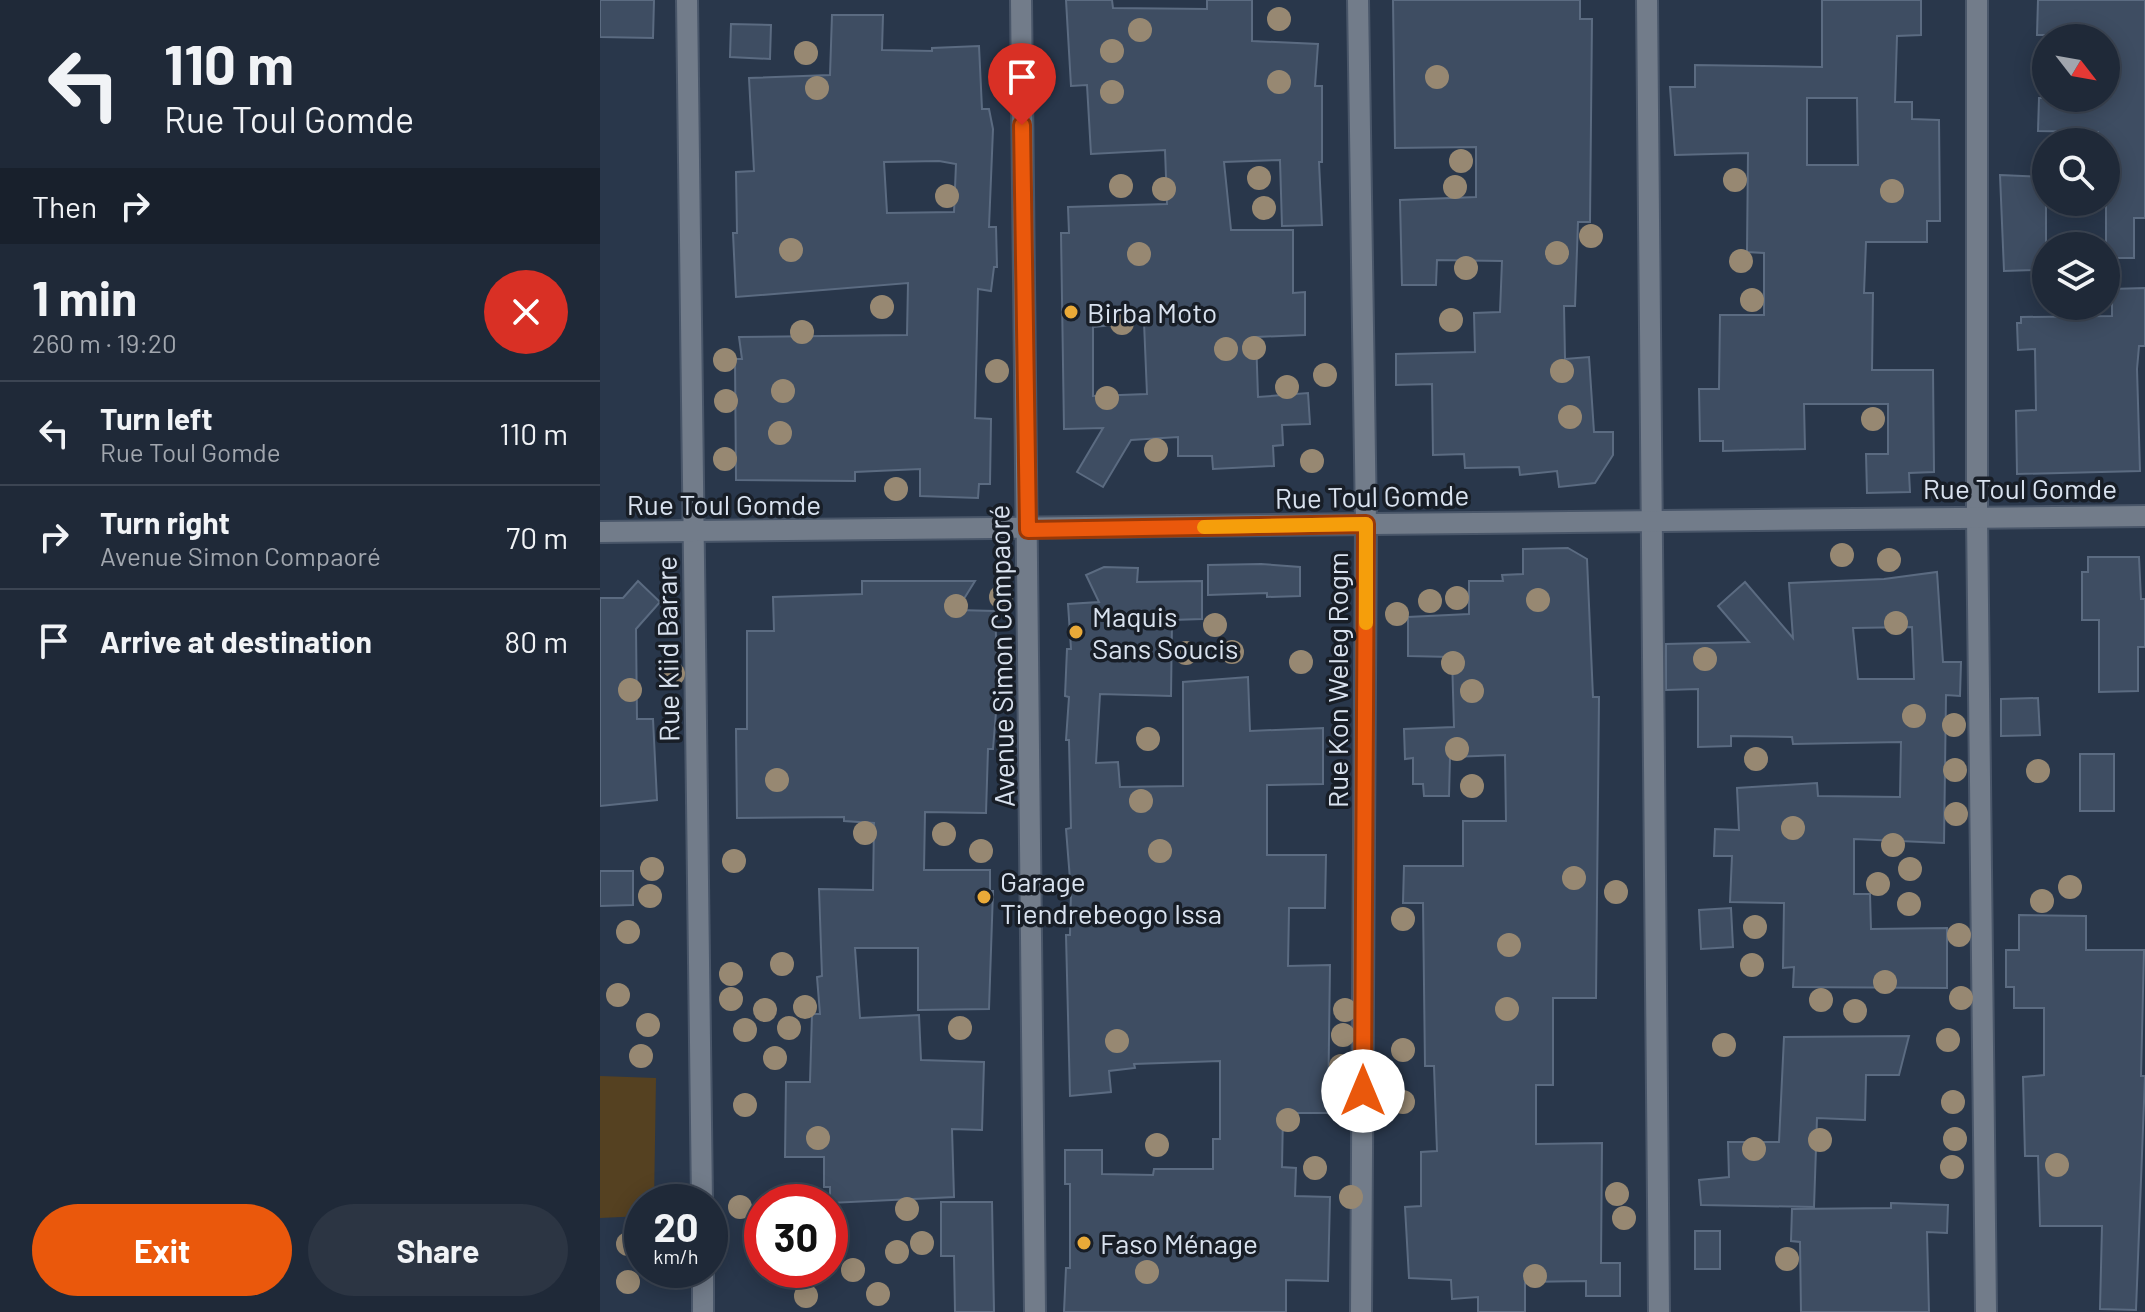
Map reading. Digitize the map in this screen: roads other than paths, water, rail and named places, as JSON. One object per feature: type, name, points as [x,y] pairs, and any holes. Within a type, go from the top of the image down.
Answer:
[{"type":"street","name":"Rue Kiid Barare","points":[[687,0],[702,1184]]},
{"type":"street","name":"Avenue Simon Compaoré","points":[[1021,0],[1035,1312]]},
{"type":"street","name":"Rue Kon Weleg Rogm","points":[[1358,0],[1366,524],[1361,1312]]},
{"type":"street","points":[[1647,0],[1659,1312]]},
{"type":"street","points":[[1977,0],[1977,516],[1986,1312]]},
{"type":"street","name":"Rue Toul Gomde","points":[[600,532],[1028,530],[1652,519],[2145,516]]},
{"type":"street","points":[[703,1288],[703,1312]]},
{"type":"place","name":"Birba Moto","points":[[1071,312]]},
{"type":"place","name":"Maquis Sans Soucis","points":[[1076,632]]},
{"type":"place","name":"Garage Tiendrebeogo Issa","points":[[984,897]]},
{"type":"place","name":"Faso Ménage","points":[[1084,1243]]}]
